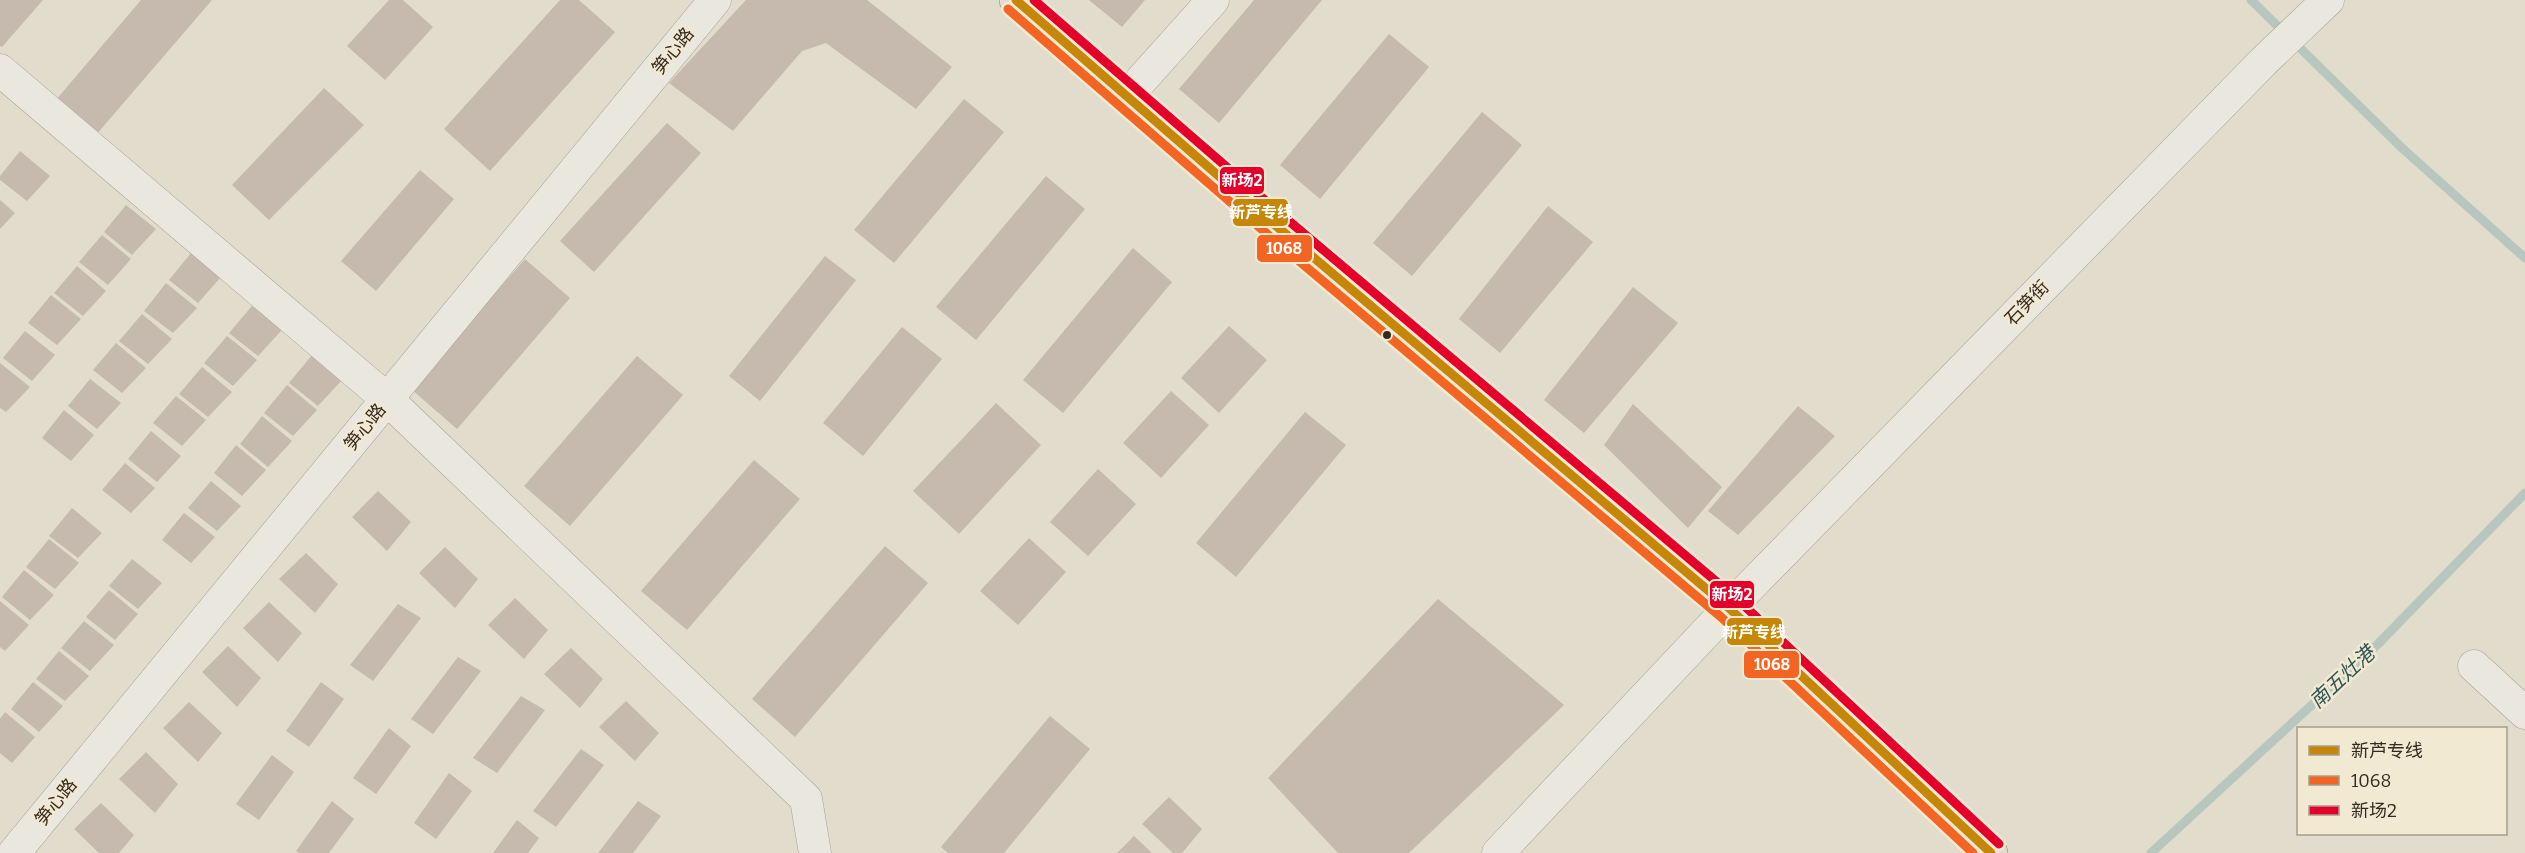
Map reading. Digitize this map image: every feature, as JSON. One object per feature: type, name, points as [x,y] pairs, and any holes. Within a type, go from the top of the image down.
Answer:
[{"type":"main road","points":[[1016,0],[1341,281],[1729,608],[1991,853]]},
{"type":"street","name":"笋心路","points":[[14,853],[715,0]]},
{"type":"street","points":[[1127,96],[1213,0]]},
{"type":"street","name":"石笋街","points":[[1498,853],[1729,608],[2274,52],[2324,4]]},
{"type":"street","points":[[0,70],[387,399],[806,799],[815,853]]},
{"type":"street","points":[[2474,666],[2525,713]]},
{"type":"building","points":[[0,0],[43,0],[2,47],[0,46]]},
{"type":"building","points":[[141,0],[212,0],[96,135],[55,101]]},
{"type":"building","points":[[389,0],[403,0],[433,27],[385,80],[347,46]]},
{"type":"building","points":[[560,0],[579,0],[615,32],[490,171],[444,129]]},
{"type":"building","points":[[746,0],[867,0],[952,67],[916,109],[826,43],[802,51],[733,131],[669,83]]},
{"type":"building","points":[[1089,0],[1145,0],[1122,27]]},
{"type":"building","points":[[1254,0],[1322,0],[1219,123],[1179,89]]},
{"type":"building","points":[[1389,34],[1429,67],[1320,199],[1280,165]]},
{"type":"building","points":[[324,88],[364,125],[269,220],[232,185]]},
{"type":"building","points":[[964,99],[1004,132],[894,263],[854,230]]},
{"type":"building","points":[[1482,112],[1522,145],[1412,276],[1373,243]]},
{"type":"building","points":[[667,123],[701,153],[594,272],[560,241]]},
{"type":"building","points":[[20,151],[50,176],[27,201],[0,180],[0,176]]},
{"type":"building","points":[[420,170],[454,199],[376,291],[341,261]]},
{"type":"building","points":[[1046,176],[1085,209],[976,340],[936,307]]},
{"type":"building","points":[[0,200],[15,213],[0,229]]},
{"type":"building","points":[[126,205],[156,229],[132,255],[104,232]]},
{"type":"building","points":[[1548,206],[1593,242],[1500,353],[1459,319]]},
{"type":"building","points":[[102,235],[131,259],[108,285],[79,262]]},
{"type":"building","points":[[1133,248],[1172,282],[1063,413],[1023,380]]},
{"type":"building","points":[[191,253],[221,277],[198,303],[169,280]]},
{"type":"building","points":[[825,256],[856,280],[760,401],[729,376]]},
{"type":"building","points":[[525,259],[570,298],[457,429],[411,389]]},
{"type":"building","points":[[77,266],[106,291],[83,316],[54,293]]},
{"type":"building","points":[[166,283],[197,308],[173,333],[144,311]]},
{"type":"building","points":[[1633,287],[1678,323],[1584,433],[1544,400]]},
{"type":"building","points":[[51,295],[81,319],[57,345],[28,323]]},
{"type":"building","points":[[252,306],[282,330],[258,356],[229,333]]},
{"type":"building","points":[[142,314],[172,339],[148,364],[119,341]]},
{"type":"building","points":[[1229,326],[1267,360],[1219,413],[1181,378]]},
{"type":"building","points":[[902,327],[942,359],[863,456],[823,423]]},
{"type":"building","points":[[25,331],[55,355],[32,381],[3,358]]},
{"type":"building","points":[[227,336],[257,360],[233,386],[204,363]]},
{"type":"building","points":[[116,343],[146,368],[122,393],[93,370]]},
{"type":"building","points":[[312,355],[342,380],[318,406],[289,383]]},
{"type":"building","points":[[637,356],[683,395],[570,526],[524,486]]},
{"type":"building","points":[[0,363],[30,387],[6,412],[0,408]]},
{"type":"building","points":[[202,367],[232,392],[208,417],[179,394]]},
{"type":"building","points":[[90,379],[121,403],[97,429],[68,406]]},
{"type":"building","points":[[287,385],[317,410],[293,436],[264,413]]},
{"type":"building","points":[[1171,391],[1209,425],[1161,478],[1123,443]]},
{"type":"building","points":[[176,396],[206,420],[182,446],[153,423]]},
{"type":"building","points":[[996,403],[1041,445],[959,534],[913,491]]},
{"type":"building","points":[[1633,404],[1722,487],[1688,528],[1604,445]]},
{"type":"building","points":[[1798,406],[1835,436],[1738,535],[1708,511]]},
{"type":"building","points":[[64,410],[94,435],[71,461],[42,438]]},
{"type":"building","points":[[1305,412],[1346,445],[1236,577],[1196,543]]},
{"type":"building","points":[[262,416],[292,441],[268,467],[240,444]]},
{"type":"building","points":[[151,431],[181,456],[157,482],[128,459]]},
{"type":"building","points":[[236,445],[266,470],[242,496],[214,473]]},
{"type":"building","points":[[754,460],[800,499],[687,630],[641,591]]},
{"type":"building","points":[[125,463],[155,488],[131,513],[102,490]]},
{"type":"building","points":[[1098,469],[1136,504],[1088,556],[1050,522]]},
{"type":"building","points":[[211,481],[241,506],[217,531],[188,508]]},
{"type":"building","points":[[378,491],[411,522],[387,551],[352,517]]},
{"type":"building","points":[[72,508],[102,533],[78,558],[49,536]]},
{"type":"building","points":[[184,513],[215,537],[191,563],[162,540]]},
{"type":"building","points":[[1029,538],[1066,572],[1018,625],[980,591]]},
{"type":"building","points":[[49,539],[79,563],[55,589],[26,567]]},
{"type":"building","points":[[885,546],[928,583],[795,737],[752,699]]},
{"type":"building","points":[[445,547],[478,579],[455,608],[419,573]]},
{"type":"building","points":[[306,553],[338,584],[315,613],[279,579]]},
{"type":"building","points":[[132,559],[162,583],[138,609],[109,586]]},
{"type":"building","points":[[24,570],[54,595],[30,620],[2,597]]},
{"type":"building","points":[[109,590],[138,614],[115,640],[86,617]]},
{"type":"building","points":[[515,598],[548,630],[524,659],[488,625]]},
{"type":"building","points":[[1438,599],[1564,705],[1409,853],[1338,853],[1268,778]]},
{"type":"building","points":[[0,601],[29,625],[5,651],[0,647]]},
{"type":"building","points":[[269,602],[302,633],[278,662],[243,628]]},
{"type":"building","points":[[398,604],[421,618],[373,681],[350,665]]},
{"type":"building","points":[[84,621],[114,645],[90,671],[61,648]]},
{"type":"building","points":[[228,646],[261,678],[237,707],[202,672]]},
{"type":"building","points":[[571,648],[603,679],[580,708],[544,674]]},
{"type":"building","points":[[59,651],[89,676],[65,701],[36,679]]},
{"type":"building","points":[[458,657],[481,671],[433,734],[411,719]]},
{"type":"building","points":[[33,682],[63,706],[39,732],[11,709]]},
{"type":"building","points":[[321,682],[344,699],[309,747],[286,731]]},
{"type":"building","points":[[521,696],[545,710],[497,773],[473,758]]},
{"type":"building","points":[[626,701],[659,733],[635,761],[599,727]]},
{"type":"building","points":[[189,702],[222,733],[198,762],[163,728]]},
{"type":"building","points":[[5,712],[35,737],[12,763],[0,753],[0,719]]},
{"type":"building","points":[[1050,716],[1090,749],[1004,853],[948,853],[941,847]]},
{"type":"building","points":[[389,728],[411,746],[376,794],[353,778]]},
{"type":"building","points":[[581,749],[604,765],[556,827],[533,811]]},
{"type":"building","points":[[146,752],[178,784],[155,813],[119,779]]},
{"type":"building","points":[[272,755],[294,772],[259,820],[236,804]]},
{"type":"building","points":[[449,773],[472,791],[436,839],[414,823]]},
{"type":"building","points":[[1169,797],[1202,829],[1182,853],[1173,853],[1142,824]]},
{"type":"building","points":[[332,801],[354,819],[329,853],[299,853],[296,851]]},
{"type":"building","points":[[638,801],[661,816],[633,853],[598,853]]},
{"type":"building","points":[[101,803],[134,835],[119,853],[99,853],[74,829]]},
{"type":"building","points":[[517,820],[539,838],[528,853],[493,853]]},
{"type":"building","points":[[1134,836],[1152,853],[1117,853]]},
{"type":"waterway","points":[[2251,0],[2402,148],[2525,258]]},
{"type":"waterway","name":"南五灶港","points":[[2151,853],[2378,644],[2525,493]]},
{"type":"transit line","name":"新芦专线","points":[[1016,0],[1281,230],[1729,608],[1991,853]]},
{"type":"transit line","name":"新场2","points":[[1034,0],[1289,221],[1737,599],[1999,844]]},
{"type":"transit line","name":"1068","points":[[1008,9],[1273,239],[1721,617],[1973,853]]}]
